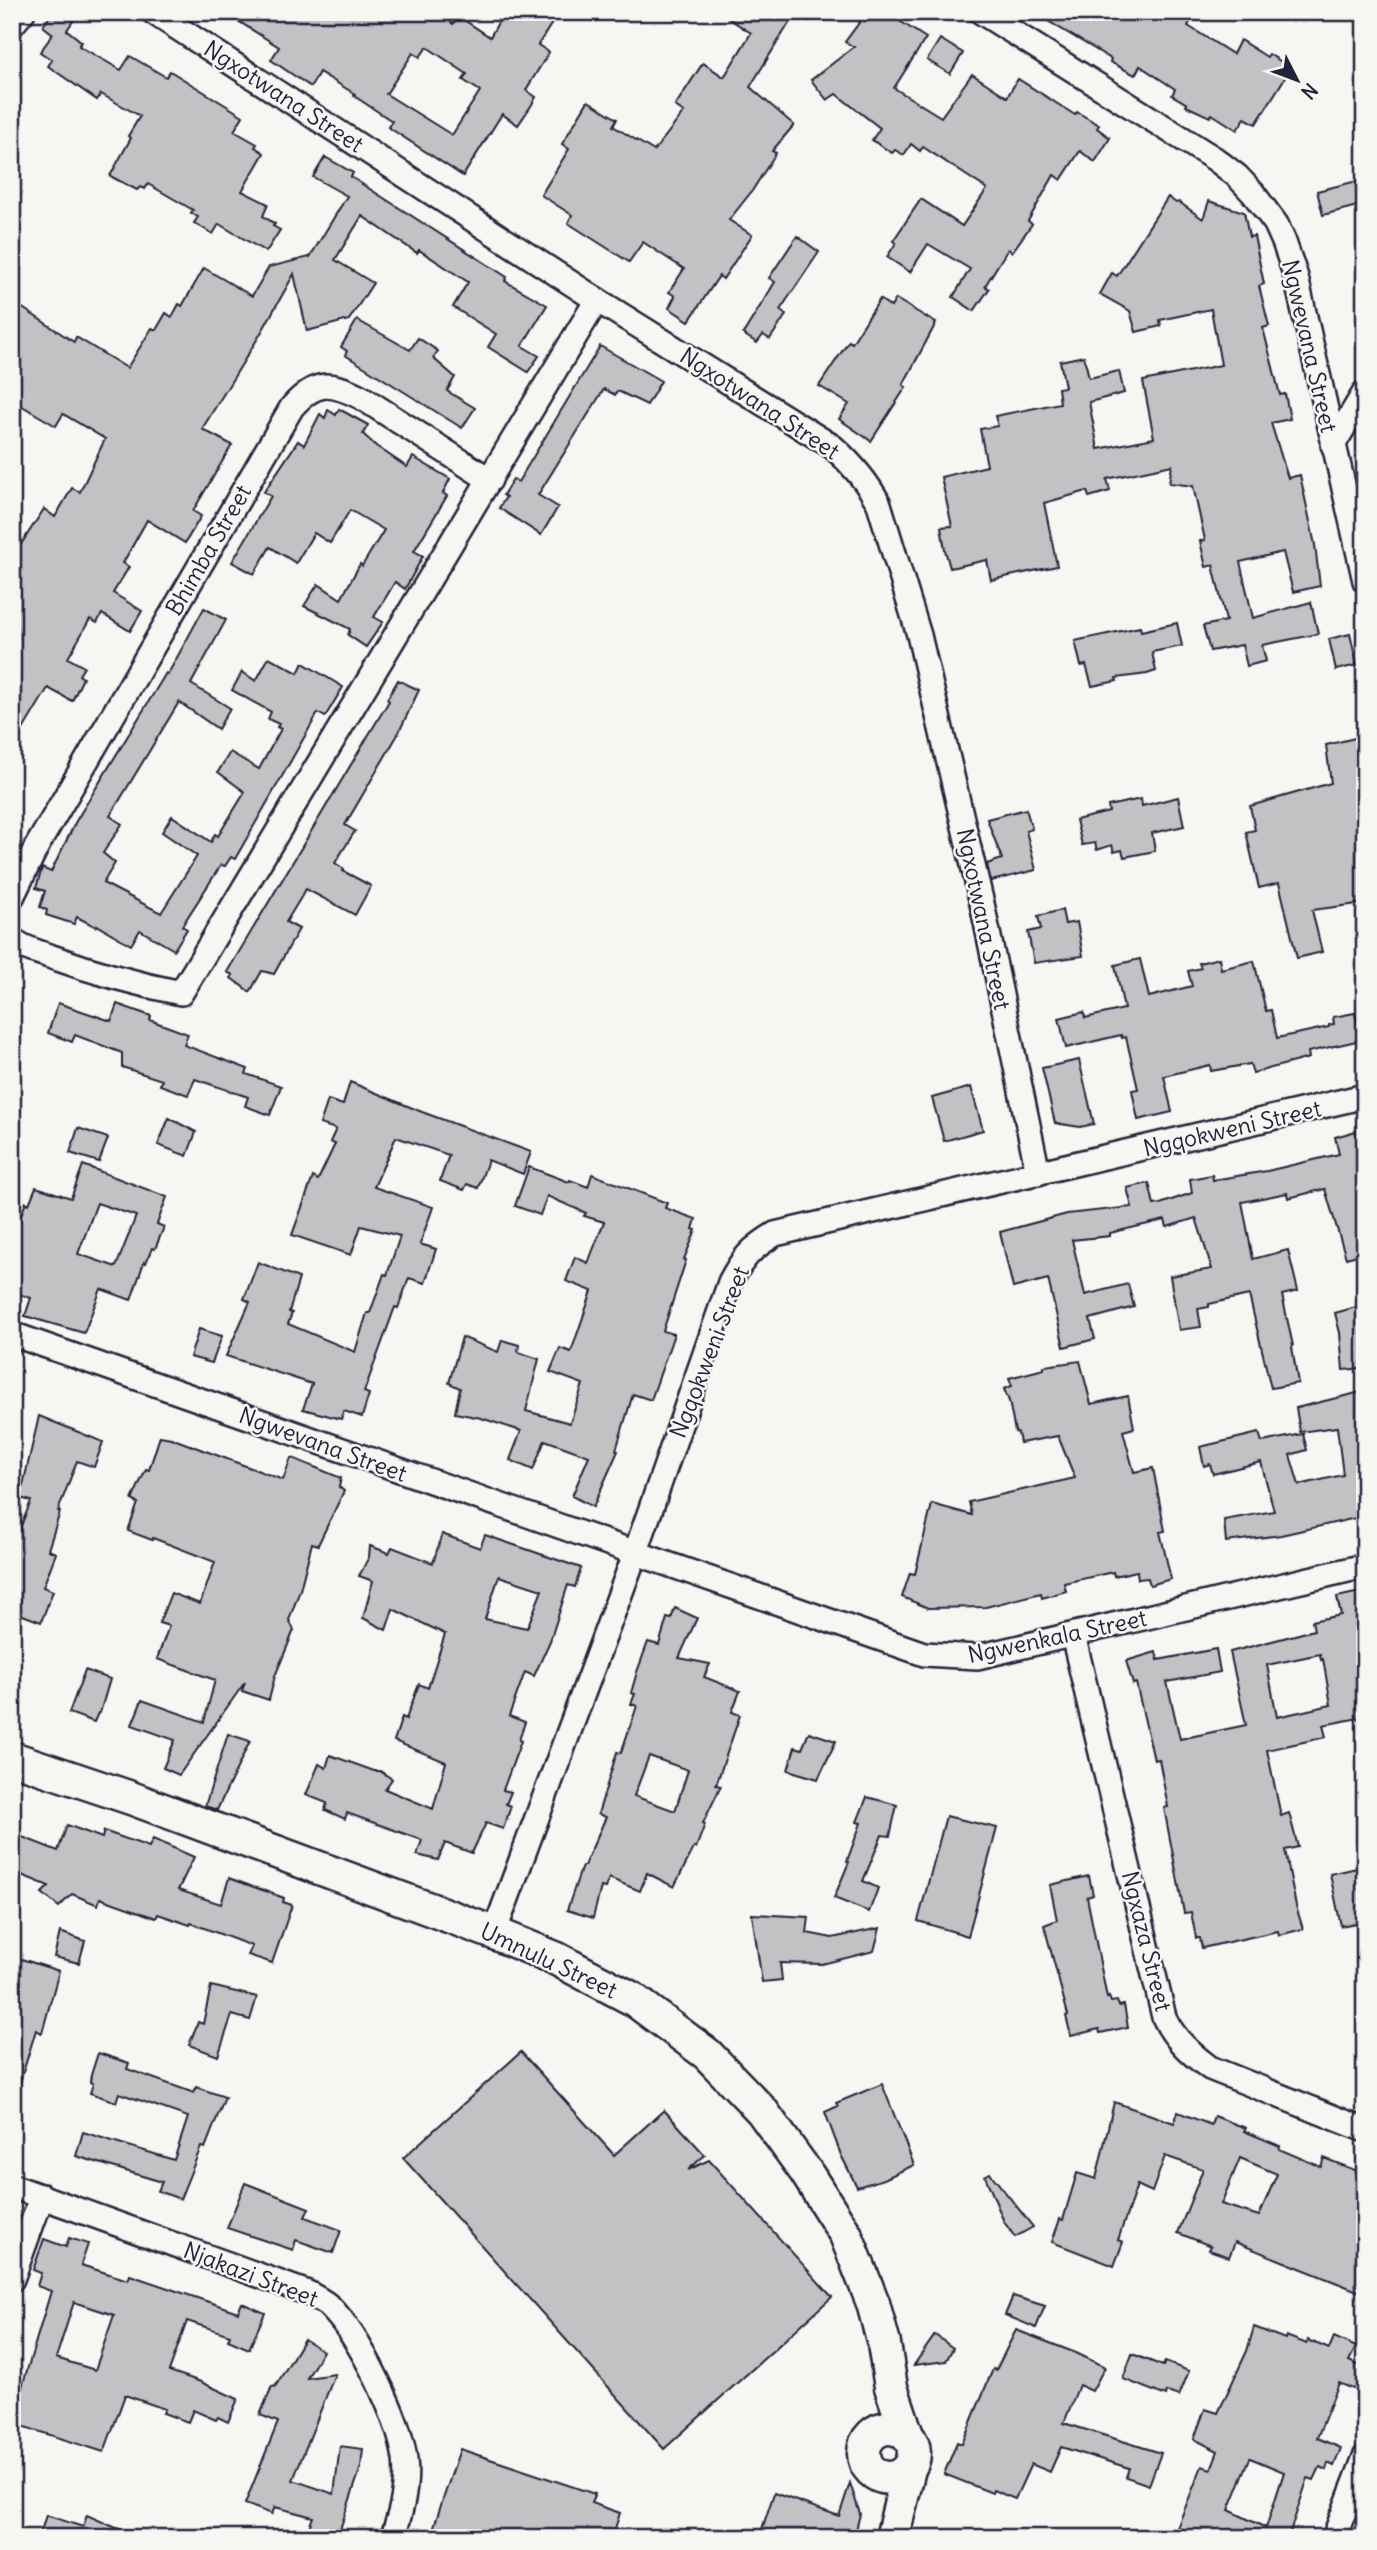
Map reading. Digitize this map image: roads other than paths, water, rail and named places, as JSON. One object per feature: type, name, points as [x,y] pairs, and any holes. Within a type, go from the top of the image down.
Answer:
[{"type":"street","points":[[12,25],[23,12]]},
{"type":"street","name":"Ngxotwana Street","points":[[153,12],[597,300],[833,447],[853,464],[871,487],[880,504],[919,635],[983,908],[1038,1173]]},
{"type":"street","name":"Ngwevana Street","points":[[981,12],[1215,159],[1253,193],[1276,224],[1296,277],[1365,581]]},
{"type":"street","points":[[12,939],[19,945],[74,964],[181,993],[597,300]]},
{"type":"street","name":"Bhimba Street","points":[[12,897],[44,834],[292,407],[301,396],[312,389],[332,385],[341,387],[361,397],[490,480]]},
{"type":"street","points":[[1333,445],[1365,392]]},
{"type":"street","name":"Ngqokweni Street","points":[[494,1933],[635,1554],[730,1282],[742,1259],[775,1234],[1365,1097]]},
{"type":"street","name":"Ngwevana Street","points":[[12,1334],[635,1554]]},
{"type":"street","name":"Ngwenkala Street","points":[[635,1554],[924,1654],[977,1657],[1365,1566]]},
{"type":"street","name":"Ngxaza Street","points":[[1073,1635],[1164,2017],[1170,2029],[1193,2056],[1210,2068],[1365,2130]]},
{"type":"street","name":"Umnulu Street","points":[[12,1758],[131,1798],[555,1958],[633,1999],[707,2054],[762,2111],[806,2172],[846,2235],[873,2303],[884,2344],[891,2387],[894,2433]]},
{"type":"street","name":"Njakazi Street","points":[[12,2186],[308,2293],[328,2305],[349,2329],[363,2351],[401,2437],[405,2462],[404,2488],[400,2518],[392,2538]]},
{"type":"street","points":[[12,2279],[42,2196]]},
{"type":"street","points":[[894,2433],[914,2452],[913,2461],[897,2473],[869,2468],[865,2450],[867,2442],[894,2433]]},
{"type":"street","points":[[1334,2538],[1365,2457]]},
{"type":"street","points":[[894,2528],[897,2473]]}]
